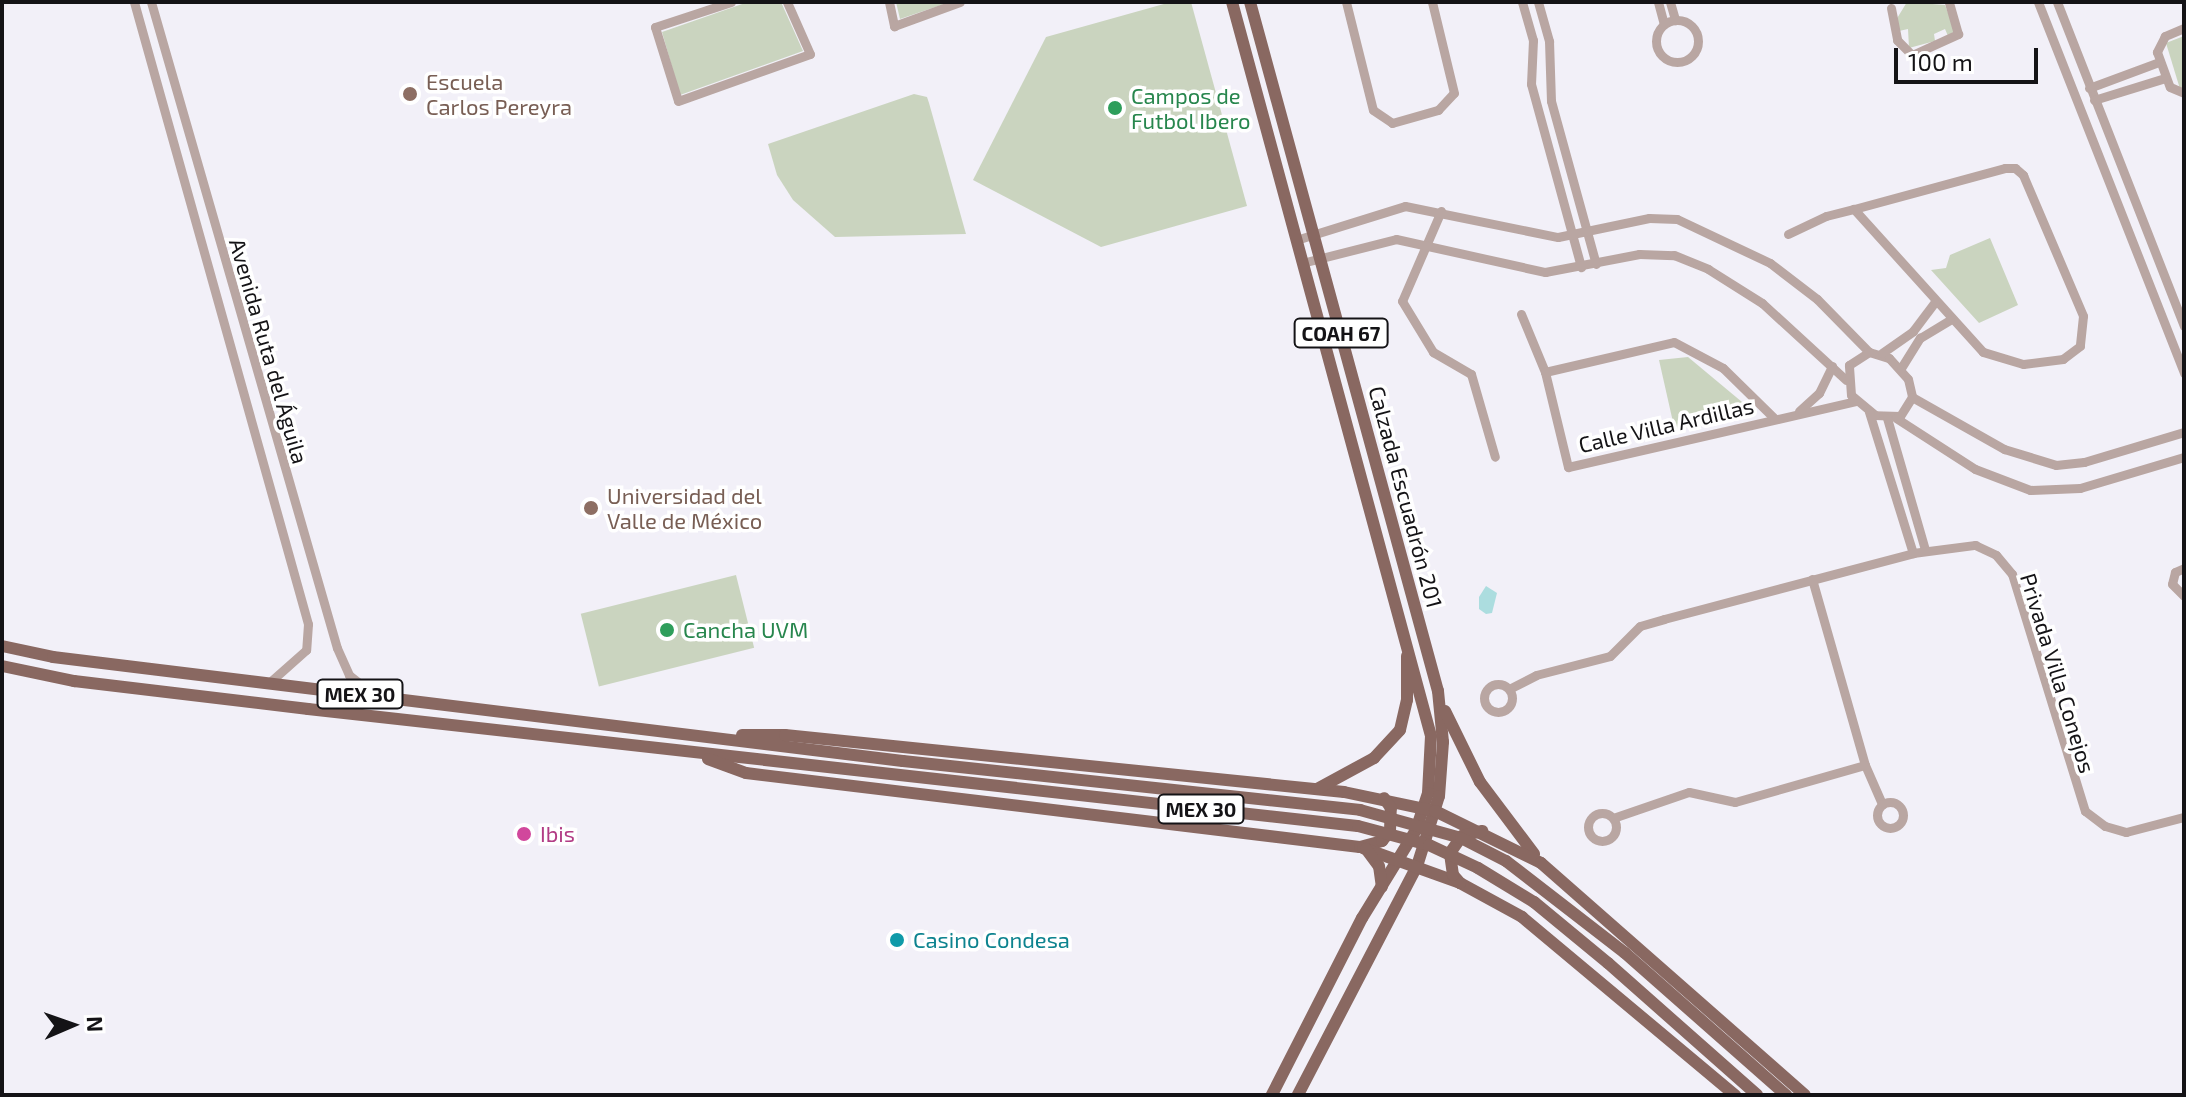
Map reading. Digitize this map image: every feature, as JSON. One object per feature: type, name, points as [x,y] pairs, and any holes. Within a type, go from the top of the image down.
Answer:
[{"type":"main road","name":"Calzada Escuadrón 201","points":[[1232,2],[1431,736],[1430,810],[1401,860]]},
{"type":"main road","name":"Calzada Escuadrón 201","points":[[1250,2],[1438,691],[1443,762],[1417,866]]},
{"type":"main road","points":[[1315,790],[1374,758],[1400,730],[1407,700],[1407,641]]},
{"type":"main road","name":"MEX 30","points":[[2,646],[376,696],[1051,777],[1360,810],[1461,838],[1506,861],[1574,910],[1786,1095]]},
{"type":"main road","name":"MEX 30","points":[[2,666],[86,683],[1044,794],[1358,826],[1429,845],[1534,902],[1755,1093]]},
{"type":"main road","points":[[1438,691],[1480,782],[1541,863],[1805,1095]]},
{"type":"main road","points":[[719,737],[785,735],[1384,798],[1430,810],[1482,831],[1541,863]]},
{"type":"main road","points":[[698,754],[746,773],[1363,848],[1401,860],[1460,883],[1522,917],[1735,1095]]},
{"type":"main road","points":[[1363,848],[1382,841],[1390,831],[1391,808],[1384,798]]},
{"type":"main road","points":[[1460,883],[1453,875],[1450,853],[1462,836],[1482,831]]},
{"type":"main road","points":[[1363,848],[1379,866],[1381,888],[1400,900]]},
{"type":"main road","name":"COAH 67","points":[[1272,1095],[1381,888],[1401,860]]},
{"type":"main road","name":"COAH 67","points":[[1298,1095],[1417,866]]},
{"type":"main road","points":[[1407,885],[1439,875]]},
{"type":"street","name":"Avenida Ruta del Águila","points":[[134,2],[308,624],[306,650],[270,682]]},
{"type":"street","name":"Avenida Ruta del Águila","points":[[151,2],[341,662],[376,696]]},
{"type":"street","points":[[731,2],[655,27],[678,101],[810,54],[787,2]]},
{"type":"street","points":[[889,2],[894,26],[960,2]]},
{"type":"street","points":[[1346,2],[1373,110],[1392,123],[1438,110],[1454,93],[1432,2]]},
{"type":"street","points":[[1522,2],[1533,40],[1531,84],[1581,267]]},
{"type":"street","points":[[1538,2],[1549,41],[1551,101],[1596,264]]},
{"type":"street","points":[[1658,2],[1664,24]]},
{"type":"street","points":[[1670,2],[1675,20]]},
{"type":"street","points":[[1891,8],[1897,40],[1912,55],[1958,34],[1949,2]]},
{"type":"street","points":[[2038,2],[2184,373]]},
{"type":"street","points":[[2057,2],[2184,326]]},
{"type":"street","points":[[1675,20],[1688,23],[1698,40],[1695,53],[1684,61],[1671,62],[1657,48],[1656,35],[1664,24],[1675,20]]},
{"type":"street","points":[[2184,28],[2160,40],[2159,62],[2165,78],[2184,93]]},
{"type":"street","points":[[2089,88],[2159,62]]},
{"type":"street","points":[[2132,73],[2137,87]]},
{"type":"street","points":[[2094,100],[2165,78]]},
{"type":"street","points":[[1788,234],[1854,209],[2005,168],[2023,175],[2083,316],[2080,346],[2063,359],[2007,363],[1983,352],[1950,320],[1854,209]]},
{"type":"street","points":[[1296,240],[1313,231],[1390,209],[1441,211],[1539,234],[1573,236],[1649,218],[1691,223],[1794,280],[1869,352]]},
{"type":"street","points":[[1441,211],[1430,243],[1402,301],[1433,352],[1471,374],[1495,457]]},
{"type":"street","points":[[194,217],[211,212]]},
{"type":"street","points":[[1302,263],[1396,239],[1430,243],[1545,272],[1654,253],[1691,261],[1778,315],[1846,380],[1856,401],[1869,412],[1892,418],[1975,469],[2030,490],[2080,488],[2184,457]]},
{"type":"street","points":[[1901,368],[1935,302]]},
{"type":"street","name":"Calle Villa Ardillas","points":[[1521,314],[1545,372],[1568,467],[1856,401]]},
{"type":"street","points":[[1846,380],[1855,358],[1869,352],[1882,353],[1950,320]]},
{"type":"street","name":"Calle Villa Ardillas","points":[[1545,372],[1674,342],[1723,368],[1774,418]]},
{"type":"street","points":[[1882,353],[1901,368],[1912,397],[2004,449],[2056,465],[2084,462],[2184,432]]},
{"type":"street","points":[[1796,413],[1819,393],[1832,366]]},
{"type":"street","points":[[1892,418],[1912,397]]},
{"type":"street","points":[[1869,412],[1913,553]]},
{"type":"street","points":[[1892,418],[1925,550]]},
{"type":"street","points":[[1897,500],[1910,496]]},
{"type":"street","name":"Privada Villa Conejos","points":[[1509,689],[1536,675],[1610,656],[1647,624],[1925,550],[1975,545],[1996,555],[2012,574],[2085,811],[2097,822],[2126,832],[2184,817]]},
{"type":"street","points":[[2184,568],[2175,572],[2172,584],[2184,596]]},
{"type":"street","points":[[1812,579],[1865,765],[1882,804]]},
{"type":"street","points":[[1613,818],[1674,795],[1701,792],[1729,802],[1745,800],[1865,765]]},
{"type":"green space","points":[[748,2],[781,2],[803,51],[680,95],[662,32]]},
{"type":"green space","points":[[896,2],[950,2],[900,19]]},
{"type":"green space","name":"Campos de Futbol Ibero","points":[[1171,2],[1191,2],[1247,206],[1101,247],[973,180],[1046,37]]},
{"type":"green space","points":[[1907,2],[1945,5],[1955,31],[1948,36],[1945,29],[1934,34],[1935,41],[1909,48],[1908,29],[1899,31],[1896,20]]},
{"type":"green space","points":[[2184,36],[2184,87],[2180,89],[2166,43]]},
{"type":"green space","points":[[914,94],[927,97],[966,234],[835,237],[793,200],[777,175],[768,144]]},
{"type":"green space","points":[[1990,238],[2018,305],[1979,323],[1931,270],[1946,268],[1950,255]]},
{"type":"green space","points":[[1688,357],[1742,402],[1735,414],[1675,431],[1659,360]]},
{"type":"green space","name":"Cancha UVM","points":[[736,575],[754,648],[599,686],[581,614]]},
{"type":"water","points":[[1486,586],[1497,593],[1492,613],[1486,614],[1479,609],[1479,597]]},
{"type":"place","name":"Escuela Carlos Pereyra","points":[[410,94]]},
{"type":"place","name":"Campos de Futbol Ibero","points":[[1115,108]]},
{"type":"place","name":"Universidad del Valle de México","points":[[591,508]]},
{"type":"place","name":"Cancha UVM","points":[[667,630]]},
{"type":"place","name":"Ibis","points":[[524,834]]},
{"type":"place","name":"Casino Condesa","points":[[897,940]]}]
